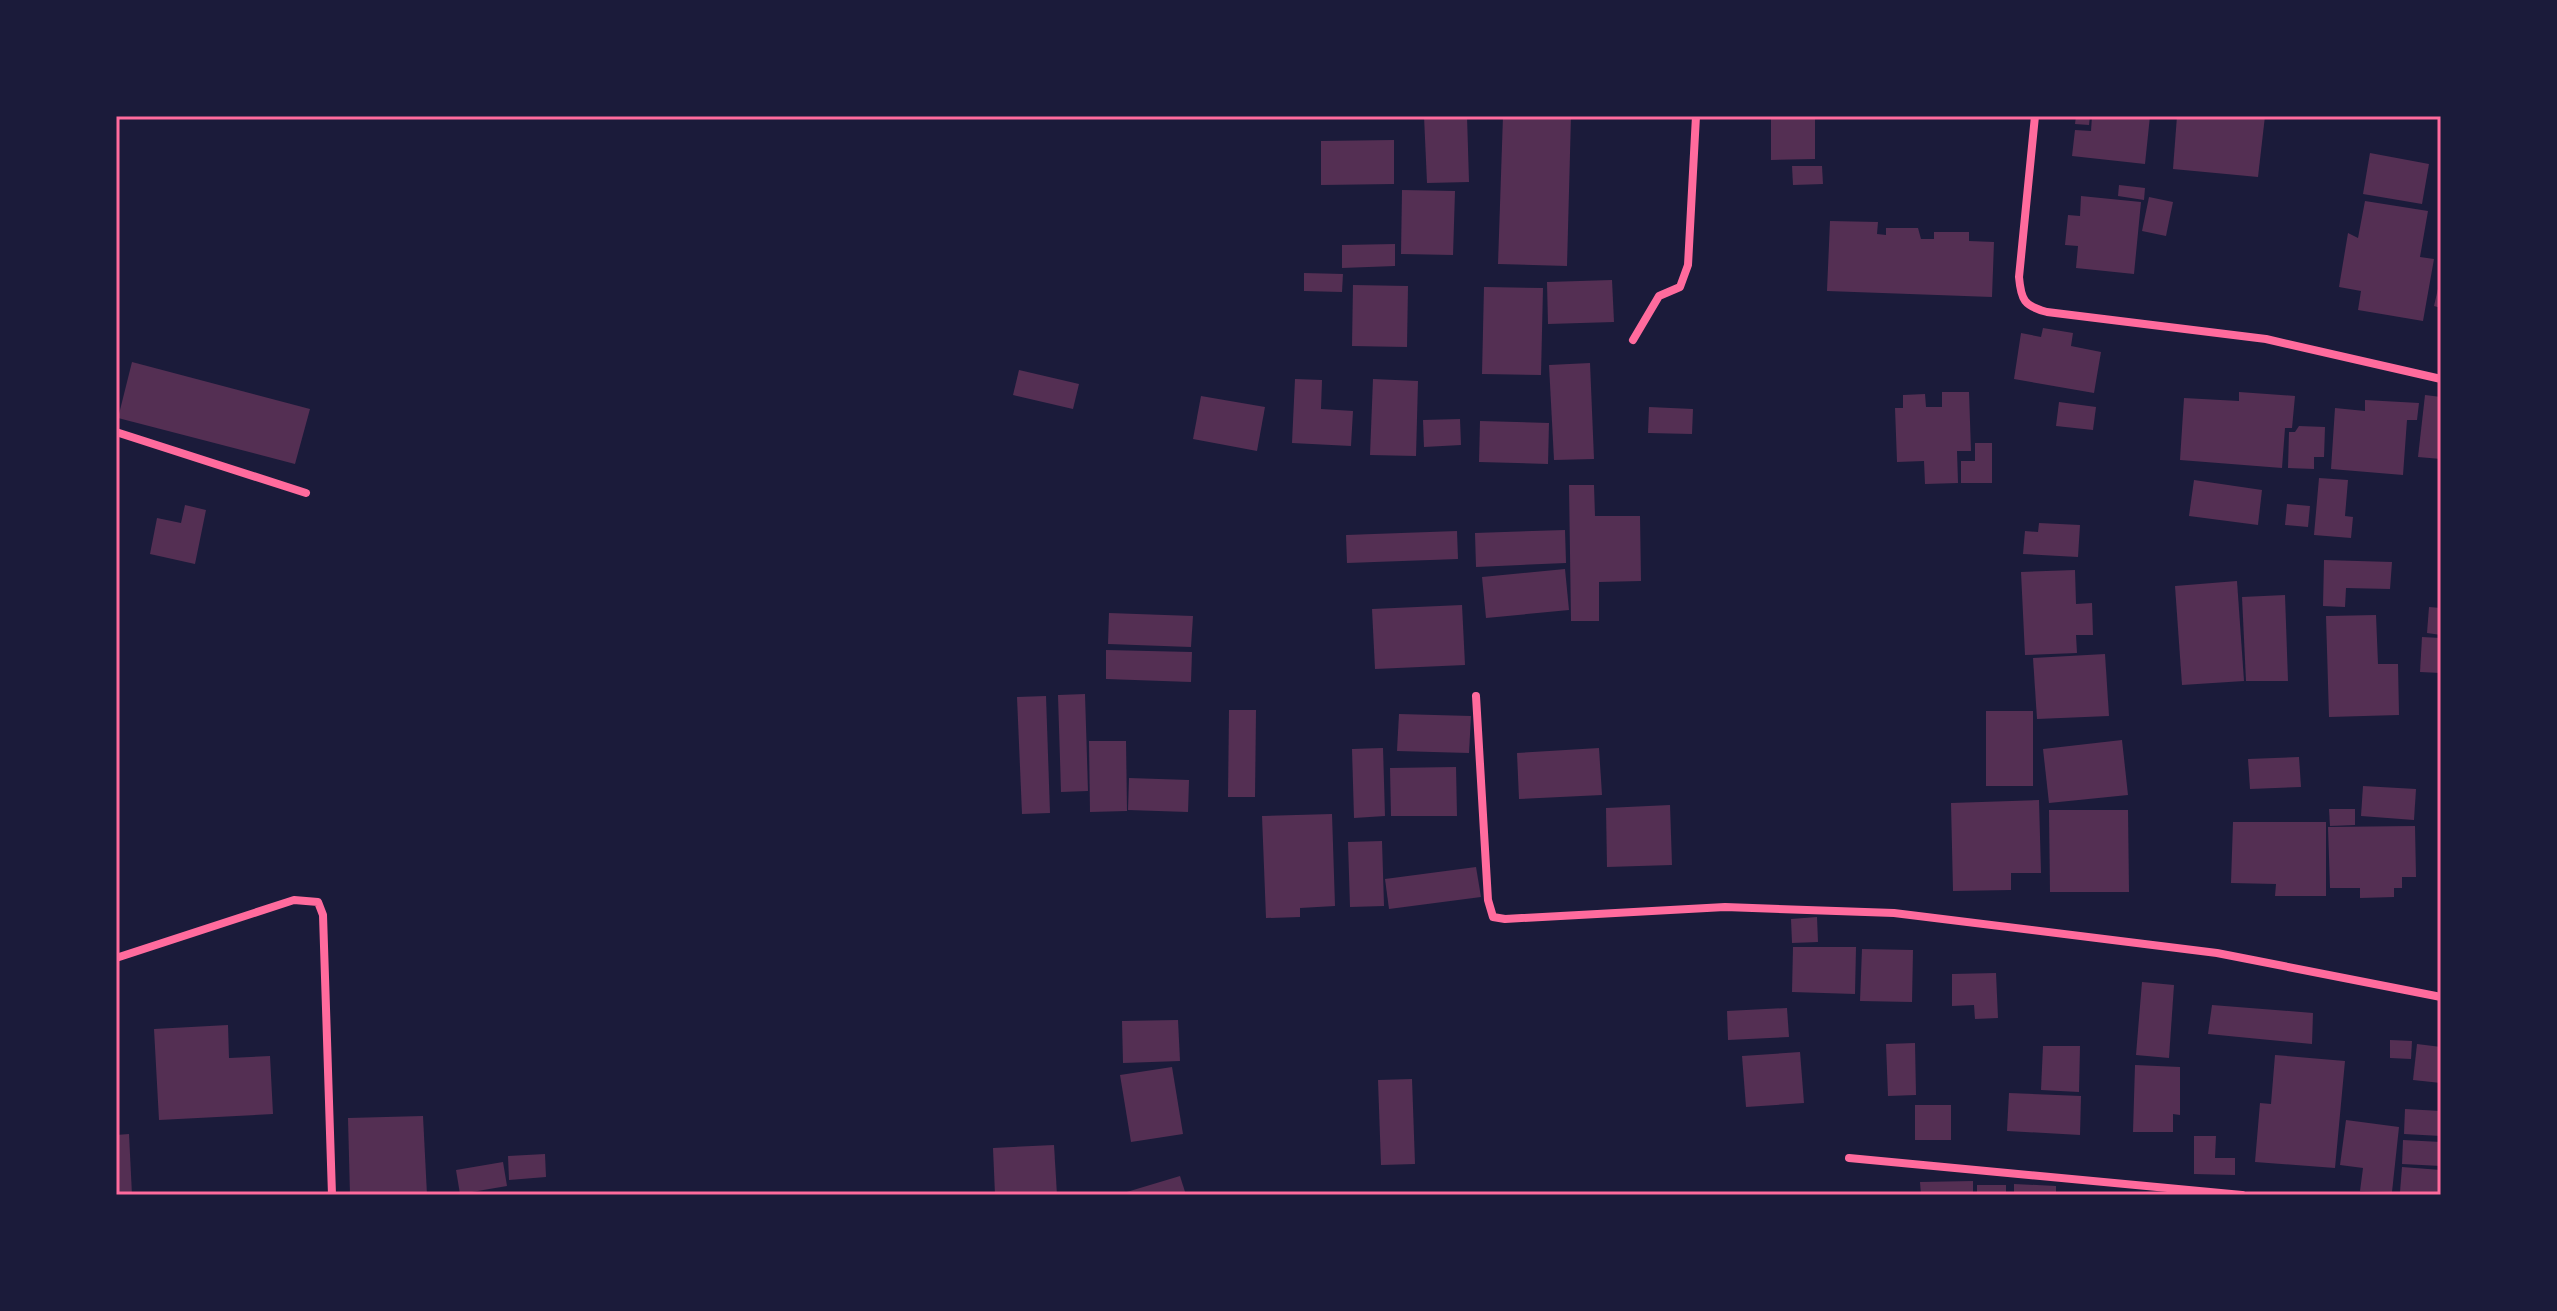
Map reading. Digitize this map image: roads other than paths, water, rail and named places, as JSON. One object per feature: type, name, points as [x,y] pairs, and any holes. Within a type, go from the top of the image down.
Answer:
[{"type":"street","points":[[1633,340],[1659,296],[1680,287],[1688,265],[1696,116]]},
{"type":"street","points":[[2035,116],[2019,277],[2021,297],[2028,307],[2047,312],[2266,339],[2441,379]]},
{"type":"street","points":[[116,432],[306,493]]},
{"type":"street","points":[[1476,696],[1488,900],[1493,917],[1505,919],[1725,907],[1894,913],[2217,953],[2441,997]]},
{"type":"street","points":[[116,958],[294,900],[318,902],[323,915],[332,1195]]},
{"type":"street","points":[[1849,1158],[2242,1195]]},
{"type":"street","points":[[2112,1185],[2113,1195]]}]
